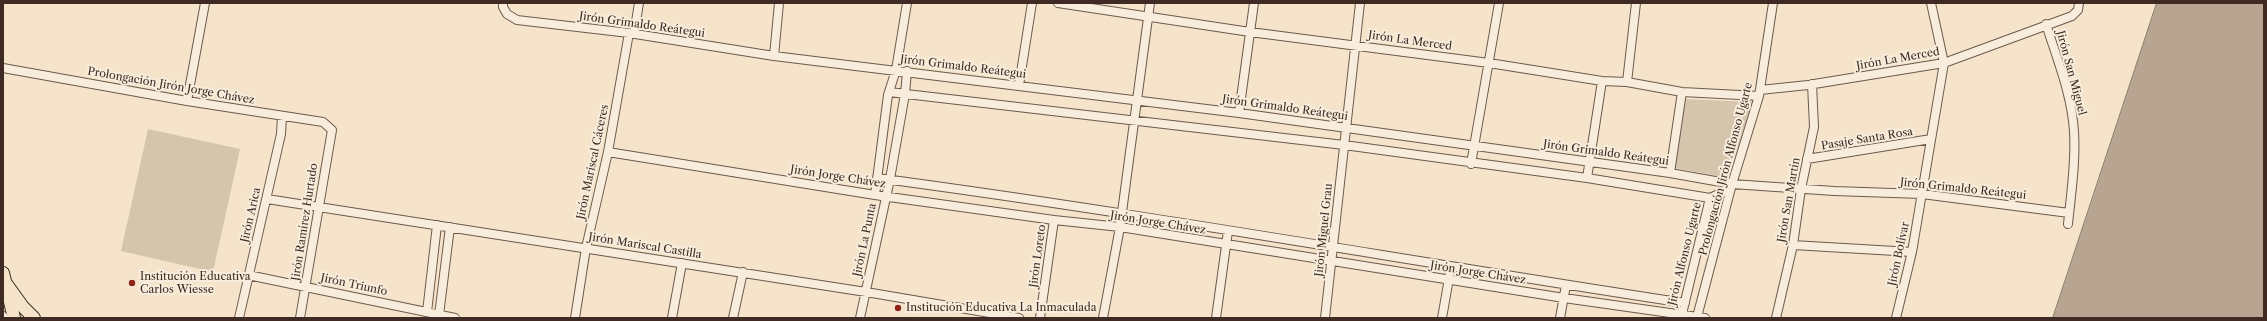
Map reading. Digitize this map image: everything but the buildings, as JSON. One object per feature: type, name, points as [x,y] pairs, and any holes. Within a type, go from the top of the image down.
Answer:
[{"type":"highway","points":[[4,277],[14,318]]},
{"type":"highway","points":[[4,277],[23,307],[33,318]]},
{"type":"highway","points":[[22,318],[33,318]]},
{"type":"street","points":[[187,101],[205,3]]},
{"type":"street","name":"Jirón Mariscal Cáceres","points":[[575,318],[586,248],[608,152],[639,3]]},
{"type":"street","points":[[774,56],[779,3]]},
{"type":"street","name":"Jirón La Punta","points":[[875,195],[889,92],[896,70],[907,3]]},
{"type":"street","points":[[1018,85],[1032,3]]},
{"type":"street","name":"Jirón La Merced","points":[[1058,3],[1250,32],[1354,44],[1489,63],[1602,81],[1627,82],[1682,92],[1760,93],[1944,63],[2046,24],[2072,16],[2079,7]]},
{"type":"street","points":[[1103,318],[1122,214],[1150,3]]},
{"type":"street","points":[[1239,113],[1254,3]]},
{"type":"street","name":"Jirón Miguel Grau","points":[[1325,318],[1354,44],[1360,3]]},
{"type":"street","points":[[1470,164],[1499,3]]},
{"type":"street","points":[[1627,82],[1636,3]]},
{"type":"street","name":"Prolongación Jirón Alfonso Ugarte","points":[[1701,317],[1732,184],[1760,93],[1773,3]]},
{"type":"street","points":[[1931,3],[1944,63]]},
{"type":"street","name":"Jirón Grimaldo Reátegui","points":[[503,5],[507,14],[517,20],[632,34],[774,56],[907,71],[1239,113],[1670,173],[1732,184],[1801,189],[1922,194],[2069,213]]},
{"type":"street","name":"Jirón San Miguel","points":[[2046,24],[2068,94],[2074,131],[2068,224]]},
{"type":"street","name":"Jirón Bolívar","points":[[1896,318],[1912,252],[1944,63]]},
{"type":"street","name":"Prolongación Jirón Jorge Chávez","points":[[3,68],[187,101],[323,122],[332,130]]},
{"type":"street","name":"Jirón La Punta","points":[[860,318],[890,179],[905,94],[907,71]]},
{"type":"street","points":[[1587,178],[1602,81]]},
{"type":"street","name":"Jirón San Martín","points":[[1776,318],[1793,245],[1801,189],[1814,127],[1812,84]]},
{"type":"street","points":[[889,92],[1344,145],[1470,164],[1587,178],[1710,198]]},
{"type":"street","points":[[1670,173],[1682,92]]},
{"type":"street","name":"Jirón Arica","points":[[239,318],[281,134],[282,116]]},
{"type":"street","name":"Jirón Ramírez Hurtado","points":[[300,318],[332,130]]},
{"type":"street","name":"Pasaje Santa Rosa","points":[[1807,160],[1931,139]]},
{"type":"street","name":"Jirón Jorge Chávez","points":[[608,152],[875,195],[886,195],[1054,220],[1120,227],[1564,298],[1681,316],[1701,317]]},
{"type":"street","name":"Jirón Jorge Chávez","points":[[877,178],[1333,246],[1451,267],[1685,303]]},
{"type":"street","name":"Jirón Alfonso Ugarte","points":[[1681,316],[1710,198],[1727,190],[1732,184]]},
{"type":"street","name":"Jirón Mariscal Castilla","points":[[267,199],[743,272],[866,292],[988,315],[1019,318]]},
{"type":"street","name":"Jirón Loreto","points":[[1040,318],[1054,220]]},
{"type":"street","points":[[434,315],[437,225]]},
{"type":"street","points":[[434,315],[450,227]]},
{"type":"street","points":[[1216,318],[1228,231]]},
{"type":"street","points":[[1793,245],[1912,252]]},
{"type":"street","points":[[672,318],[682,263]]},
{"type":"street","points":[[1442,318],[1451,267]]},
{"type":"street","points":[[733,318],[743,272]]},
{"type":"street","name":"Jirón Triunfo","points":[[248,275],[434,315],[455,318]]},
{"type":"street","points":[[1560,318],[1566,285]]},
{"type":"shaded area","points":[[2157,3],[2264,3],[2264,318],[2053,318]]},
{"type":"shaded area","points":[[1685,99],[1752,102],[1728,178],[1675,168]]},
{"type":"shaded area","points":[[148,129],[240,149],[213,272],[121,251]]},
{"type":"place","name":"Institución Educativa Carlos Wiesse","points":[[132,283]]},
{"type":"place","name":"Institución Educativa La Inmaculada","points":[[898,308]]}]
